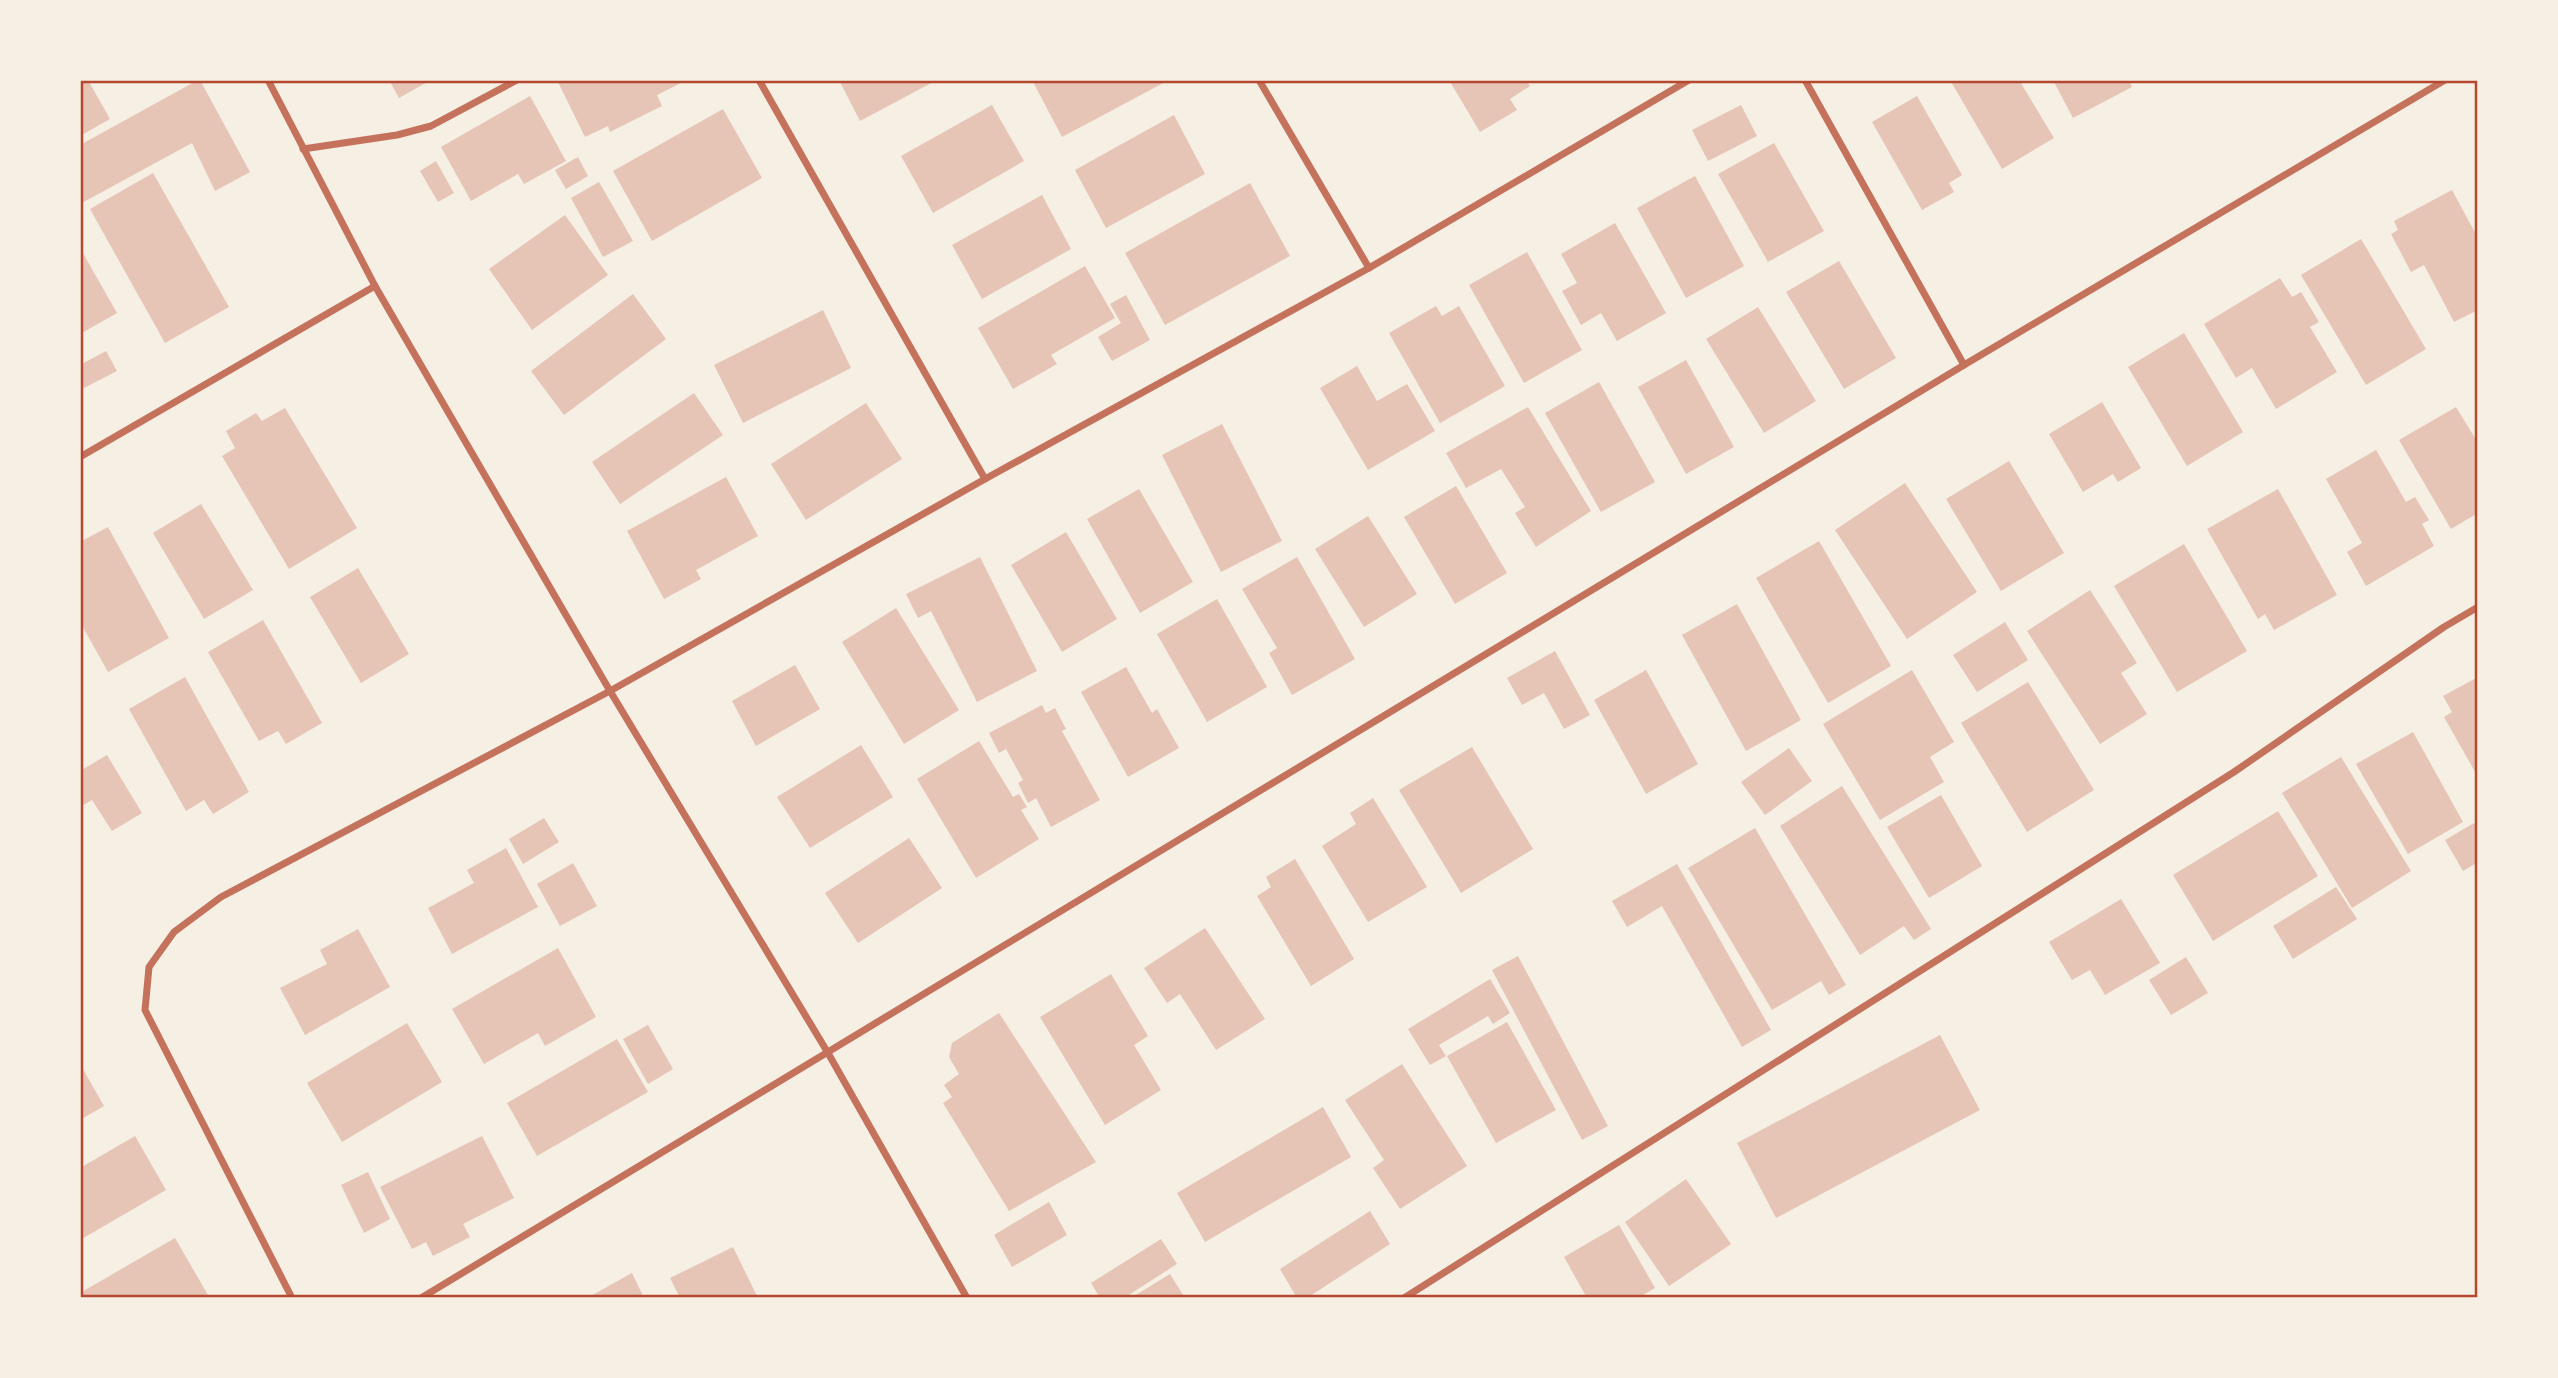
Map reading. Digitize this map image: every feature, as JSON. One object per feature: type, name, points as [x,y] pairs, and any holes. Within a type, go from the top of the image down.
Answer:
[{"type":"street","points":[[268,80],[375,286],[610,691],[828,1053],[967,1297]]},
{"type":"street","points":[[303,149],[397,135],[431,126],[517,80]]},
{"type":"street","points":[[760,80],[985,479]]},
{"type":"street","points":[[1259,80],[1369,268]]},
{"type":"street","points":[[292,1297],[145,1010],[149,967],[174,932],[221,897],[610,691],[985,479],[1369,268],[1689,80]]},
{"type":"street","points":[[1805,80],[1964,365]]},
{"type":"street","points":[[421,1297],[1964,365],[2445,80]]},
{"type":"street","points":[[80,457],[375,286]]},
{"type":"street","points":[[1404,1297],[2234,772],[2477,607]]},
{"type":"building","points":[[80,80],[88,80],[110,119],[80,136]]},
{"type":"building","points":[[198,80],[250,172],[215,191],[192,143],[80,204],[80,145]]},
{"type":"building","points":[[389,80],[431,80],[399,98]]},
{"type":"building","points":[[557,80],[687,80],[657,95],[662,106],[610,132],[608,126],[585,137]]},
{"type":"building","points":[[839,80],[937,80],[860,121]]},
{"type":"building","points":[[1032,80],[1169,80],[1062,137]]},
{"type":"building","points":[[1449,80],[1526,80],[1530,86],[1510,99],[1517,110],[1480,132]]},
{"type":"building","points":[[1950,80],[2019,80],[2054,138],[2002,169]]},
{"type":"building","points":[[2053,80],[2129,80],[2132,87],[2073,118]]},
{"type":"building","points":[[530,96],[566,161],[524,184],[518,174],[471,201],[441,147]]},
{"type":"building","points":[[1917,96],[1962,175],[1949,183],[1954,192],[1922,210],[1872,122]]},
{"type":"building","points":[[992,105],[1024,161],[933,213],[901,156]]},
{"type":"building","points":[[1741,105],[1757,136],[1708,161],[1692,130]]},
{"type":"building","points":[[723,109],[762,178],[652,241],[613,171]]},
{"type":"building","points":[[1174,115],[1205,174],[1106,228],[1075,170]]},
{"type":"building","points":[[1774,143],[1824,231],[1768,262],[1718,174]]},
{"type":"building","points":[[578,157],[588,176],[566,189],[555,170]]},
{"type":"building","points":[[436,161],[454,193],[438,202],[420,171]]},
{"type":"building","points":[[153,173],[229,307],[165,343],[90,209]]},
{"type":"building","points":[[1695,176],[1744,266],[1686,298],[1637,208]]},
{"type":"building","points":[[599,182],[633,241],[603,257],[571,198]]},
{"type":"building","points":[[1250,183],[1290,256],[1165,325],[1125,253]]},
{"type":"building","points":[[2452,190],[2478,238],[2478,310],[2454,322],[2424,265],[2411,272],[2391,234],[2398,230],[2394,221]]},
{"type":"building","points":[[1042,195],[1071,249],[982,299],[952,245]]},
{"type":"building","points":[[565,215],[608,275],[532,330],[489,269]]},
{"type":"building","points":[[1615,223],[1666,313],[1617,341],[1601,313],[1581,325],[1562,291],[1577,283],[1561,254]]},
{"type":"building","points":[[2361,239],[2426,349],[2366,385],[2301,275]]},
{"type":"building","points":[[80,248],[117,313],[80,334]]},
{"type":"building","points":[[1527,252],[1582,350],[1524,383],[1469,285]]},
{"type":"building","points":[[1839,261],[1896,358],[1844,389],[1786,292]]},
{"type":"building","points":[[1085,266],[1115,318],[1051,355],[1057,364],[1013,389],[978,328]]},
{"type":"building","points":[[2280,278],[2292,297],[2301,292],[2319,322],[2310,327],[2337,372],[2276,409],[2252,368],[2236,378],[2204,324]]},
{"type":"building","points":[[633,294],[666,339],[564,415],[531,371]]},
{"type":"building","points":[[1126,295],[1150,340],[1112,361],[1098,337],[1121,323],[1110,304]]},
{"type":"building","points":[[1436,306],[1442,316],[1459,306],[1505,386],[1440,423],[1389,333]]},
{"type":"building","points":[[1758,307],[1816,401],[1764,433],[1706,339]]},
{"type":"building","points":[[823,310],[851,368],[743,423],[714,365]]},
{"type":"building","points":[[2184,333],[2243,432],[2187,466],[2128,367]]},
{"type":"building","points":[[106,351],[117,371],[80,390],[80,365]]},
{"type":"building","points":[[1686,360],[1734,447],[1686,474],[1638,387]]},
{"type":"building","points":[[1357,366],[1377,401],[1407,384],[1435,431],[1368,470],[1320,388]]},
{"type":"building","points":[[1599,382],[1655,482],[1601,512],[1545,413]]},
{"type":"building","points":[[694,393],[723,435],[620,504],[592,462]]},
{"type":"building","points":[[2102,402],[2141,468],[2118,482],[2113,474],[2083,492],[2049,434]]},
{"type":"building","points":[[866,403],[902,459],[806,520],[771,464]]},
{"type":"building","points":[[1528,407],[1591,511],[1536,547],[1515,513],[1525,507],[1501,469],[1466,488],[1446,453]]},
{"type":"building","points":[[2456,407],[2478,443],[2478,513],[2451,529],[2399,440]]},
{"type":"building","points":[[285,408],[357,528],[289,569],[222,456],[235,448],[226,431],[256,413],[262,421]]},
{"type":"building","points":[[1222,424],[1282,541],[1221,572],[1162,455]]},
{"type":"building","points":[[2376,450],[2406,502],[2415,497],[2429,520],[2422,524],[2434,546],[2366,586],[2347,552],[2362,543],[2326,479]]},
{"type":"building","points":[[2009,461],[2064,553],[2001,591],[1946,499]]},
{"type":"building","points":[[726,477],[758,536],[696,570],[701,579],[664,599],[627,531]]},
{"type":"building","points":[[1905,483],[1977,592],[1907,639],[1835,530]]},
{"type":"building","points":[[1456,486],[1507,573],[1455,604],[1404,517]]},
{"type":"building","points":[[1139,489],[1193,582],[1140,613],[1087,519]]},
{"type":"building","points":[[2278,489],[2337,595],[2274,630],[2265,614],[2258,619],[2207,529]]},
{"type":"building","points":[[201,504],[253,590],[204,619],[153,533]]},
{"type":"building","points":[[1368,516],[1417,594],[1364,627],[1315,549]]},
{"type":"building","points":[[108,527],[169,638],[108,672],[80,622],[80,542]]},
{"type":"building","points":[[1066,532],[1117,619],[1062,652],[1011,565]]},
{"type":"building","points":[[1819,541],[1891,666],[1828,703],[1756,578]]},
{"type":"building","points":[[2184,544],[2247,651],[2177,692],[2114,586]]},
{"type":"building","points":[[980,557],[1037,671],[977,702],[931,611],[918,618],[906,594]]},
{"type":"building","points":[[1297,557],[1355,659],[1292,695],[1269,653],[1277,648],[1242,589]]},
{"type":"building","points":[[358,568],[409,654],[361,683],[310,597]]},
{"type":"building","points":[[2090,590],[2137,663],[2121,673],[2147,714],[2100,744],[2027,631]]},
{"type":"building","points":[[1217,599],[1267,687],[1207,722],[1157,634]]},
{"type":"building","points":[[1737,604],[1801,720],[1746,751],[1682,635]]},
{"type":"building","points":[[896,608],[959,710],[904,744],[842,642]]},
{"type":"building","points":[[263,620],[322,723],[286,744],[278,731],[259,741],[208,652]]},
{"type":"building","points":[[2005,622],[2028,660],[1977,692],[1953,655]]},
{"type":"building","points":[[1555,651],[1590,715],[1564,729],[1544,693],[1522,705],[1507,678]]},
{"type":"building","points":[[795,665],[820,709],[756,746],[732,701]]},
{"type":"building","points":[[1126,667],[1152,713],[1157,709],[1179,748],[1128,777],[1081,692]]},
{"type":"building","points":[[1646,670],[1698,764],[1646,794],[1594,700]]},
{"type":"building","points":[[1912,670],[1954,742],[1930,757],[1944,782],[1880,820],[1823,724]]},
{"type":"building","points":[[185,677],[249,792],[213,814],[204,800],[186,811],[129,709]]},
{"type":"building","points":[[2478,677],[2478,777],[2444,717],[2452,712],[2443,696]]},
{"type":"building","points":[[2028,682],[2094,790],[2027,832],[1961,723]]},
{"type":"building","points":[[1042,705],[1046,713],[1055,708],[1066,729],[1062,731],[1100,800],[1051,827],[1036,798],[1028,803],[1018,783],[1023,780],[1006,749],[999,753],[989,733]]},
{"type":"building","points":[[2413,732],[2463,822],[2408,854],[2356,764]]},
{"type":"building","points":[[979,741],[1013,797],[1019,794],[1027,807],[1021,810],[1039,839],[976,878],[917,779]]},
{"type":"building","points":[[861,745],[893,797],[810,848],[777,797]]},
{"type":"building","points":[[1472,747],[1533,849],[1461,893],[1399,790]]},
{"type":"building","points":[[1789,748],[1812,781],[1765,815],[1741,782]]},
{"type":"building","points":[[107,755],[142,813],[112,831],[92,800],[80,807],[80,771]]},
{"type":"building","points":[[2341,757],[2411,871],[2352,908],[2282,793]]},
{"type":"building","points":[[1842,786],[1931,929],[1914,940],[1904,926],[1860,955],[1780,826]]},
{"type":"building","points":[[1941,795],[1982,866],[1929,898],[1887,827]]},
{"type":"building","points":[[1373,798],[1427,887],[1368,922],[1322,846],[1356,824],[1350,813]]},
{"type":"building","points":[[2278,811],[2318,876],[2213,941],[2173,875]]},
{"type":"building","points":[[544,818],[559,842],[523,864],[509,839]]},
{"type":"building","points":[[2474,823],[2478,830],[2478,862],[2463,871],[2445,840]]},
{"type":"building","points":[[1755,828],[1846,985],[1829,995],[1821,981],[1772,1010],[1688,868]]},
{"type":"building","points":[[909,838],[942,888],[858,943],[825,893]]},
{"type":"building","points":[[506,848],[538,907],[452,954],[428,908],[474,883],[467,870]]},
{"type":"building","points":[[1295,859],[1354,959],[1311,986],[1257,896],[1271,887],[1266,877]]},
{"type":"building","points":[[573,863],[597,906],[560,926],[537,884]]},
{"type":"building","points":[[1677,864],[1771,1030],[1742,1047],[1662,906],[1627,927],[1612,901]]},
{"type":"building","points":[[2336,887],[2357,919],[2293,959],[2273,926]]},
{"type":"building","points":[[2121,899],[2160,963],[2105,995],[2090,970],[2072,980],[2049,942]]},
{"type":"building","points":[[1205,928],[1265,1019],[1216,1050],[1180,994],[1167,1003],[1144,968]]},
{"type":"building","points":[[358,929],[390,987],[305,1035],[280,988],[327,964],[320,950]]},
{"type":"building","points":[[558,948],[596,1017],[545,1046],[538,1033],[484,1064],[452,1009]]},
{"type":"building","points":[[1518,956],[1608,1126],[1582,1140],[1492,970]]},
{"type":"building","points":[[2186,957],[2208,993],[2171,1015],[2149,980]]},
{"type":"building","points":[[1111,974],[1148,1036],[1134,1045],[1161,1090],[1105,1125],[1040,1017]]},
{"type":"building","points":[[1490,979],[1510,1013],[1493,1024],[1488,1016],[1439,1045],[1446,1056],[1430,1065],[1408,1029]]},
{"type":"building","points":[[999,1013],[1096,1162],[1009,1211],[943,1103],[952,1097],[944,1085],[959,1074],[949,1057],[952,1043]]},
{"type":"building","points":[[1507,1022],[1556,1110],[1496,1143],[1447,1056]]},
{"type":"building","points":[[407,1023],[442,1082],[342,1142],[307,1083]]},
{"type":"building","points":[[648,1025],[673,1069],[648,1084],[623,1039]]},
{"type":"building","points":[[1940,1035],[1980,1110],[1776,1218],[1737,1143]]},
{"type":"building","points":[[617,1039],[648,1092],[537,1156],[507,1103]]},
{"type":"building","points":[[80,1064],[104,1106],[80,1120]]},
{"type":"building","points":[[1402,1064],[1467,1166],[1400,1209],[1373,1168],[1384,1160],[1345,1100]]},
{"type":"building","points":[[1323,1107],[1351,1157],[1205,1242],[1177,1193]]},
{"type":"building","points":[[135,1136],[166,1190],[80,1240],[80,1168]]},
{"type":"building","points":[[482,1136],[514,1198],[463,1224],[470,1237],[433,1256],[426,1242],[412,1249],[380,1187]]},
{"type":"building","points":[[368,1172],[390,1219],[364,1233],[341,1185]]},
{"type":"building","points":[[1686,1179],[1731,1244],[1669,1286],[1625,1222]]},
{"type":"building","points":[[1049,1202],[1067,1235],[1012,1267],[994,1235]]},
{"type":"building","points":[[1370,1211],[1390,1244],[1307,1298],[1297,1298],[1280,1269]]},
{"type":"building","points":[[1619,1225],[1655,1288],[1638,1298],[1587,1298],[1564,1257]]},
{"type":"building","points":[[175,1238],[208,1295],[203,1298],[80,1298],[80,1293]]},
{"type":"building","points":[[1161,1239],[1177,1264],[1124,1298],[1100,1298],[1091,1283]]},
{"type":"building","points":[[733,1247],[758,1298],[680,1298],[670,1278]]},
{"type":"building","points":[[632,1273],[644,1298],[587,1298]]},
{"type":"building","points":[[1170,1274],[1185,1298],[1131,1298]]}]
